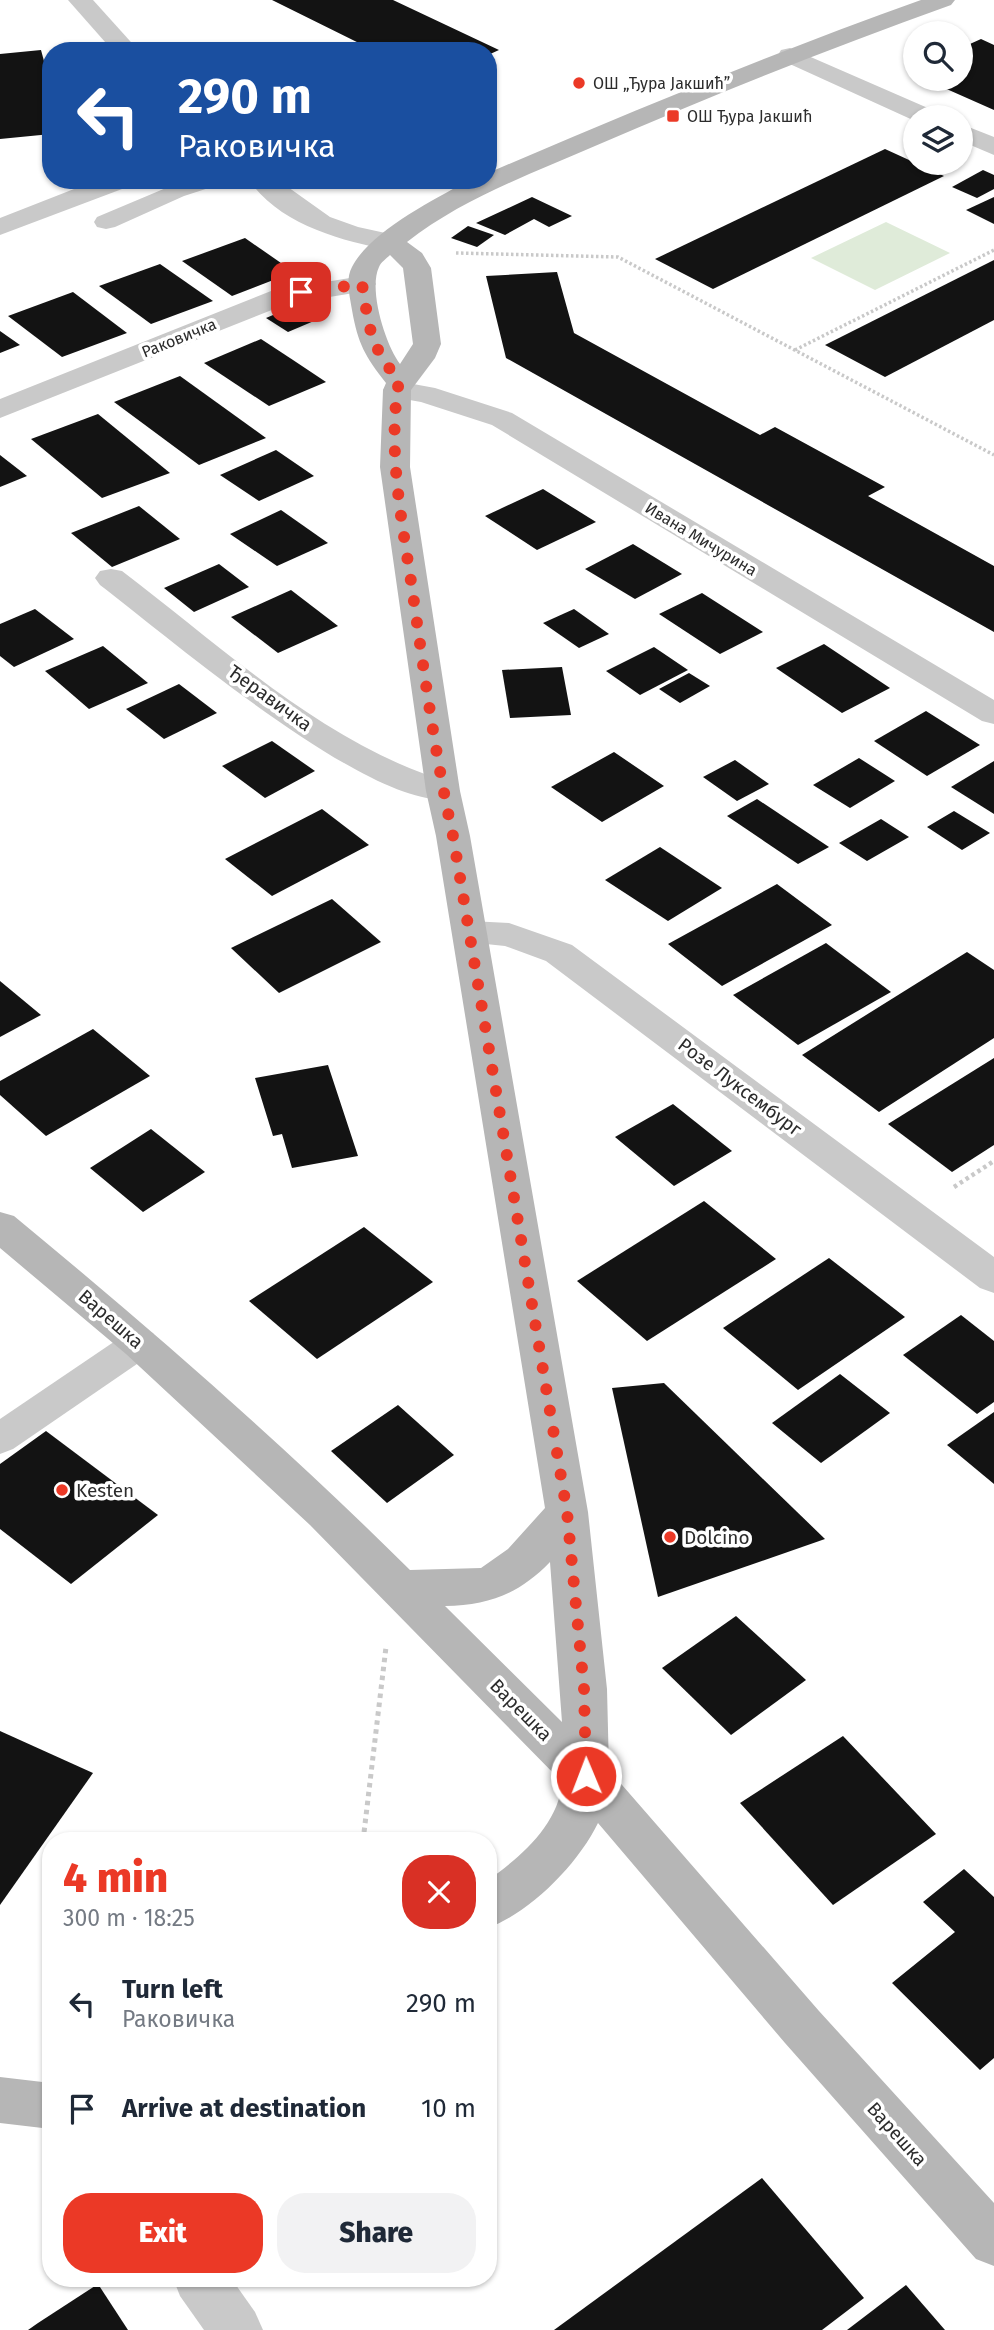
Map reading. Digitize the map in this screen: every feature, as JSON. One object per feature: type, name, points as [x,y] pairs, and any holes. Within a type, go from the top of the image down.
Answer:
[{"type":"street","points":[[80,0],[119,42]]},
{"type":"street","points":[[497,180],[790,55],[943,0]]},
{"type":"street","points":[[790,55],[903,106]]},
{"type":"street","points":[[973,137],[994,147]]},
{"type":"street","points":[[0,227],[98,189]]},
{"type":"street","points":[[274,189],[317,223],[342,233],[390,242],[412,259],[417,268],[427,344],[424,355],[398,386]]},
{"type":"street","points":[[476,189],[422,217],[390,242],[367,263],[362,284],[371,339],[377,354],[398,386],[395,467],[443,791],[470,933],[567,1512],[584,1689],[586,1776],[579,1814],[561,1843],[513,1889],[497,1901]]},
{"type":"street","name":"Раковичка","points":[[0,409],[281,297],[362,284]]},
{"type":"street","name":"Ивана Мичурина","points":[[398,386],[502,419],[994,713]]},
{"type":"street","name":"Ђеравичка","points":[[111,578],[275,704],[354,756],[391,775],[443,791]]},
{"type":"street","name":"Розе Луксембург","points":[[470,933],[509,935],[559,953],[994,1278]]},
{"type":"street","name":"Варешка","points":[[0,1226],[140,1343],[325,1513],[586,1776],[802,2027],[994,2241]]},
{"type":"street","points":[[397,1586],[440,1589],[491,1584],[538,1548],[567,1512]]},
{"type":"street","points":[[0,2100],[42,2105]]},
{"type":"street","points":[[205,2287],[236,2330]]},
{"type":"lane","points":[[106,222],[182,189]]},
{"type":"lane","points":[[2,1435],[140,1343]]},
{"type":"path","points":[[794,351],[994,250]]},
{"type":"path","points":[[417,268],[435,264],[430,253],[618,257],[994,455]]},
{"type":"path","points":[[364,1832],[397,1586]]},
{"type":"green space","points":[[886,222],[950,253],[875,290],[811,258]]},
{"type":"building","points":[[272,0],[393,0],[482,42],[357,42]]},
{"type":"building","points":[[981,39],[994,45],[994,110],[951,91],[973,91],[973,43]]},
{"type":"building","points":[[41,50],[42,135],[0,139],[0,54]]},
{"type":"building","points":[[885,149],[903,157],[903,175],[944,176],[713,289],[655,259]]},
{"type":"building","points":[[983,170],[994,175],[994,189],[977,198],[952,187]]},
{"type":"building","points":[[532,197],[572,216],[549,227],[534,219],[505,235],[476,223]]},
{"type":"building","points":[[994,197],[994,224],[966,210]]},
{"type":"building","points":[[468,226],[494,235],[477,247],[451,238]]},
{"type":"building","points":[[245,238],[294,272],[232,296],[182,261]]},
{"type":"building","points":[[994,260],[994,320],[885,377],[825,345]]},
{"type":"building","points":[[160,264],[213,301],[151,324],[99,286]]},
{"type":"building","points":[[557,272],[574,333],[760,435],[775,427],[885,487],[868,496],[994,566],[994,632],[506,358],[486,276]]},
{"type":"building","points":[[73,292],[127,333],[62,357],[8,316]]},
{"type":"building","points":[[299,304],[321,318],[288,332],[266,318]]},
{"type":"building","points":[[0,331],[20,345],[0,353]]},
{"type":"building","points":[[261,339],[326,382],[269,406],[204,363]]},
{"type":"building","points":[[180,376],[266,438],[199,465],[114,402]]},
{"type":"building","points":[[98,414],[170,473],[102,498],[31,439]]},
{"type":"building","points":[[276,450],[314,476],[259,501],[220,475]]},
{"type":"building","points":[[0,455],[27,476],[0,487]]},
{"type":"building","points":[[543,489],[596,522],[537,550],[485,516]]},
{"type":"building","points":[[139,506],[180,539],[112,567],[71,533]]},
{"type":"building","points":[[281,510],[328,543],[277,566],[230,534]]},
{"type":"building","points":[[633,544],[682,574],[635,599],[585,569]]},
{"type":"building","points":[[219,564],[249,587],[194,612],[164,588]]},
{"type":"building","points":[[291,590],[338,626],[278,653],[231,617]]},
{"type":"building","points":[[702,593],[763,632],[720,654],[659,614]]},
{"type":"building","points":[[35,609],[74,639],[14,667],[0,656],[0,624]]},
{"type":"building","points":[[574,609],[609,634],[579,648],[543,623]]},
{"type":"building","points":[[824,644],[890,688],[842,713],[776,668]]},
{"type":"building","points":[[103,646],[148,683],[89,709],[45,671]]},
{"type":"building","points":[[654,647],[688,670],[640,695],[606,671]]},
{"type":"building","points":[[562,667],[571,715],[510,718],[502,670]]},
{"type":"building","points":[[689,673],[710,686],[680,703],[659,689]]},
{"type":"building","points":[[179,684],[217,713],[164,739],[126,709]]},
{"type":"building","points":[[926,711],[980,745],[927,776],[874,741]]},
{"type":"building","points":[[272,741],[315,771],[265,798],[222,766]]},
{"type":"building","points":[[614,752],[664,786],[602,822],[551,787]]},
{"type":"building","points":[[859,758],[895,781],[850,808],[813,785]]},
{"type":"building","points":[[735,760],[769,784],[737,801],[703,777]]},
{"type":"building","points":[[994,761],[994,814],[951,787]]},
{"type":"building","points":[[757,799],[829,847],[798,864],[727,816]]},
{"type":"building","points":[[322,809],[369,845],[272,896],[225,859]]},
{"type":"building","points":[[954,811],[990,833],[962,850],[927,827]]},
{"type":"building","points":[[881,819],[909,837],[867,861],[839,843]]},
{"type":"building","points":[[660,847],[722,888],[668,921],[605,880]]},
{"type":"building","points":[[777,884],[832,925],[722,986],[668,944]]},
{"type":"building","points":[[332,899],[381,942],[279,993],[231,948]]},
{"type":"building","points":[[826,943],[891,992],[798,1045],[733,995]]},
{"type":"building","points":[[967,952],[994,970],[994,1038],[879,1112],[802,1055]]},
{"type":"building","points":[[0,981],[41,1015],[0,1037]]},
{"type":"building","points":[[93,1029],[150,1076],[46,1136],[0,1095],[0,1081]]},
{"type":"building","points":[[994,1058],[994,1145],[952,1172],[888,1124]]},
{"type":"building","points":[[328,1065],[358,1156],[292,1168],[282,1134],[273,1136],[255,1078]]},
{"type":"building","points":[[673,1104],[732,1151],[674,1186],[615,1137]]},
{"type":"building","points":[[151,1129],[205,1172],[143,1212],[90,1168]]},
{"type":"building","points":[[704,1201],[776,1259],[647,1341],[577,1281]]},
{"type":"building","points":[[364,1227],[433,1282],[317,1359],[249,1301]]},
{"type":"building","points":[[829,1258],[905,1317],[798,1390],[723,1328]]},
{"type":"building","points":[[961,1315],[994,1341],[994,1402],[977,1414],[903,1355]]},
{"type":"building","points":[[840,1374],[890,1413],[821,1463],[772,1423]]},
{"type":"building","points":[[664,1383],[825,1539],[658,1597],[612,1388]]},
{"type":"building","points":[[398,1405],[454,1455],[387,1503],[331,1451]]},
{"type":"building","points":[[994,1412],[994,1484],[947,1445]]},
{"type":"building","name":"Kesten","points":[[46,1431],[158,1515],[71,1584],[0,1529],[0,1464]]},
{"type":"building","points":[[736,1616],[806,1680],[731,1735],[662,1668]]},
{"type":"building","points":[[0,1731],[93,1773],[51,1832],[42,1832],[42,1845],[0,1905]]},
{"type":"building","points":[[843,1736],[936,1834],[833,1905],[740,1803]]},
{"type":"building","points":[[964,1869],[994,1897],[994,2058],[980,2070],[892,1983],[955,1932],[923,1902]]},
{"type":"building","points":[[762,2178],[864,2298],[822,2330],[554,2330]]},
{"type":"building","points":[[906,2285],[945,2330],[847,2330]]},
{"type":"building","points":[[93,2287],[100,2287],[128,2330],[28,2330]]},
{"type":"place","name":"ОШ „Ђура Јакшић”","points":[[579,83]]},
{"type":"place","name":"ОШ Ђура Јакшић","points":[[673,116]]},
{"type":"place","name":"Kesten","points":[[62,1490]]},
{"type":"place","name":"Dolcino","points":[[670,1537]]},
{"type":"route","points":[[301,292],[362,284],[371,339],[377,354],[399,381],[395,467],[415,611],[443,791],[453,836],[567,1512],[584,1689],[586,1776]]}]
